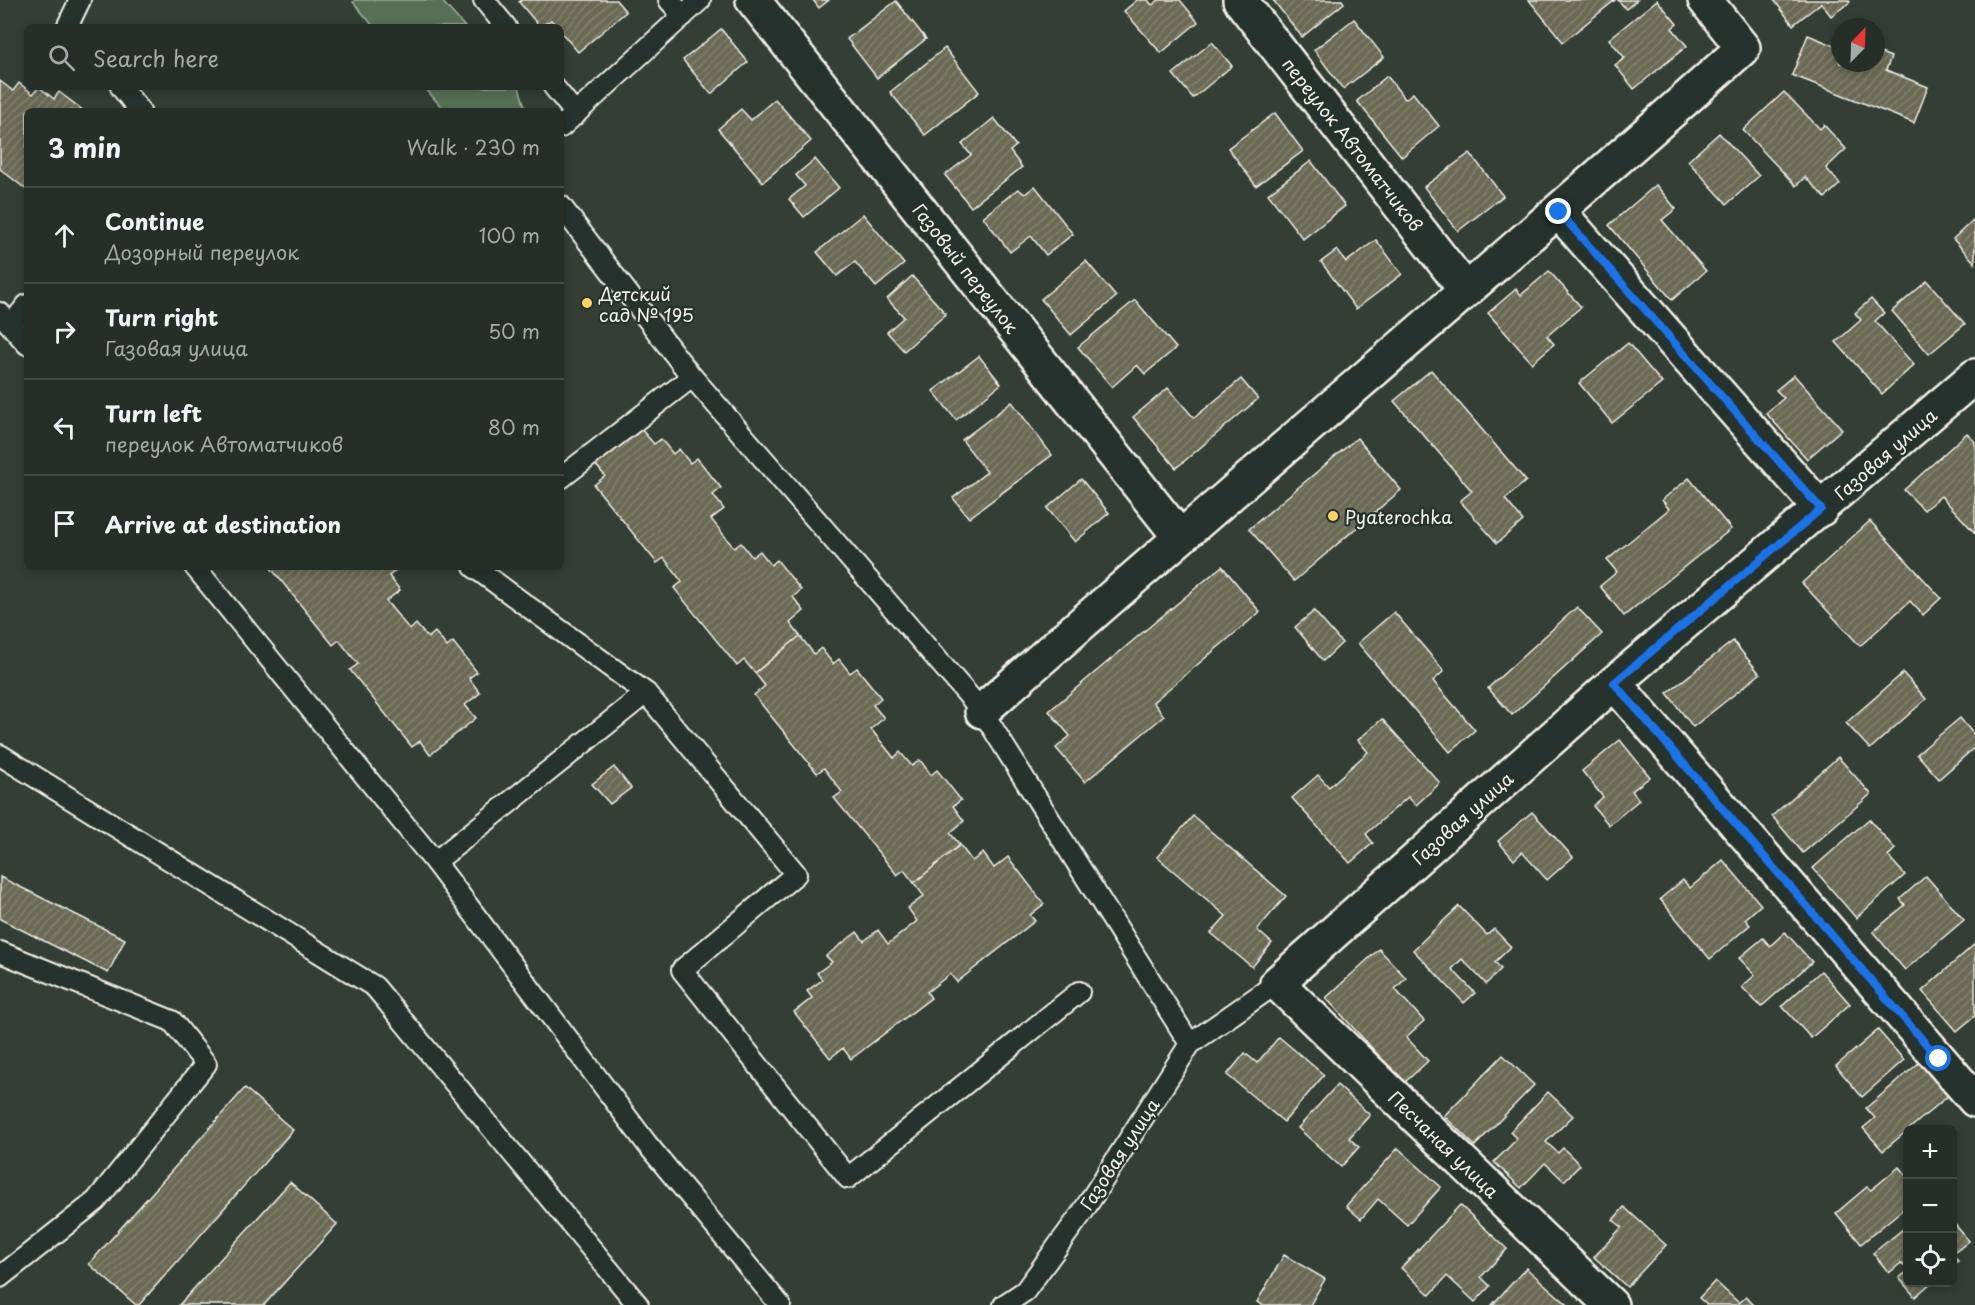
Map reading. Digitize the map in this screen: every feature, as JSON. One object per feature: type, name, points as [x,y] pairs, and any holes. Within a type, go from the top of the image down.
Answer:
[{"type":"street","name":"Газовый переулок","points":[[753,0],[1179,536]]},
{"type":"street","name":"переулок Автоматчиков","points":[[1240,0],[1466,289]]},
{"type":"street","points":[[982,711],[1179,536],[1559,212],[1743,48],[1706,0]]},
{"type":"street","points":[[1559,212],[1821,509]]},
{"type":"street","name":"Газовая улица","points":[[1277,982],[1614,683],[1973,382]]},
{"type":"street","points":[[1614,683],[1975,1100]]},
{"type":"street","name":"Песчаная улица","points":[[1277,982],[1611,1305]]},
{"type":"lane","points":[[68,24],[80,0]]},
{"type":"lane","points":[[484,0],[504,24]]},
{"type":"lane","points":[[669,0],[683,16]]},
{"type":"lane","points":[[564,124],[700,0]]},
{"type":"lane","points":[[123,90],[138,108]]},
{"type":"lane","points":[[556,90],[576,114]]},
{"type":"lane","points":[[564,210],[692,377],[982,711],[1190,1044]]},
{"type":"lane","points":[[24,307],[6,319],[24,340]]},
{"type":"lane","points":[[564,476],[692,377]]},
{"type":"lane","points":[[478,570],[646,693],[796,874],[682,970],[849,1178],[1079,992]]},
{"type":"lane","points":[[206,571],[435,862],[647,1144],[780,1305]]},
{"type":"lane","points":[[435,862],[646,693]]},
{"type":"lane","points":[[0,755],[375,987],[638,1305]]},
{"type":"lane","points":[[0,952],[172,1021],[206,1064],[96,1202],[0,1277]]},
{"type":"lane","name":"Газовая улица","points":[[1004,1305],[1025,1291],[1082,1213],[1190,1044],[1277,982]]},
{"type":"green space","points":[[355,0],[441,0],[462,24],[371,24],[353,2]]},
{"type":"green space","points":[[427,90],[520,90],[525,108],[442,108]]},
{"type":"building","points":[[522,0],[616,0],[626,12],[578,52],[564,36],[564,24],[554,24],[551,20],[545,24],[537,24],[519,2]]},
{"type":"building","points":[[813,0],[829,0],[819,8]]},
{"type":"building","points":[[1137,0],[1148,0],[1152,5],[1159,0],[1180,0],[1198,22],[1161,53],[1124,11]]},
{"type":"building","points":[[1273,0],[1342,0],[1344,3],[1302,37]]},
{"type":"building","points":[[1529,0],[1615,0],[1563,42]]},
{"type":"building","points":[[1618,0],[1637,0],[1626,9]]},
{"type":"building","points":[[1657,0],[1677,24],[1672,28],[1687,46],[1634,89],[1615,65],[1625,58],[1609,39]]},
{"type":"building","points":[[1774,0],[1848,0],[1850,2],[1831,16],[1821,3],[1793,25]]},
{"type":"building","points":[[896,1],[926,39],[877,78],[847,39]]},
{"type":"building","points":[[1354,19],[1384,57],[1343,89],[1314,50]]},
{"type":"building","points":[[721,29],[748,62],[711,94],[683,60]]},
{"type":"building","points":[[1808,35],[1831,44],[1831,72],[1885,72],[1885,55],[1891,57],[1886,70],[1928,87],[1914,123],[1792,75]]},
{"type":"building","points":[[1212,42],[1232,66],[1193,98],[1173,74]]},
{"type":"building","points":[[945,48],[979,92],[925,135],[890,92]]},
{"type":"building","points":[[1387,76],[1405,99],[1413,93],[1439,126],[1402,157],[1357,101]]},
{"type":"building","points":[[0,81],[13,91],[19,83],[24,90],[33,94],[36,90],[43,90],[54,99],[59,92],[80,108],[24,108],[24,188],[0,169]]},
{"type":"building","points":[[1784,92],[1820,129],[1824,125],[1846,149],[1826,168],[1840,184],[1825,198],[1805,177],[1796,186],[1743,130]]},
{"type":"building","points":[[775,99],[811,141],[763,182],[718,129],[741,109],[751,120]]},
{"type":"building","points":[[1275,113],[1303,151],[1256,186],[1228,148]]},
{"type":"building","points":[[994,118],[1016,146],[1010,151],[1022,167],[971,207],[945,175],[971,155],[962,144]]},
{"type":"building","points":[[1719,133],[1759,176],[1727,204],[1688,161]]},
{"type":"building","points":[[1470,153],[1503,196],[1458,231],[1424,187]]},
{"type":"building","points":[[815,159],[839,188],[804,217],[789,199],[805,186],[796,175]]},
{"type":"building","points":[[1311,161],[1345,206],[1303,239],[1268,194]]},
{"type":"building","points":[[1656,185],[1676,209],[1662,220],[1706,271],[1672,300],[1609,225]]},
{"type":"building","points":[[1035,186],[1073,234],[1046,255],[1031,236],[1010,252],[983,217],[1018,189],[1025,194]]},
{"type":"building","points":[[863,214],[904,264],[876,287],[855,262],[837,276],[817,252]]},
{"type":"building","points":[[1973,220],[1975,222],[1975,263],[1953,239]]},
{"type":"building","points":[[1376,240],[1402,274],[1356,309],[1321,262],[1337,250],[1346,262]]},
{"type":"building","points":[[1086,261],[1116,297],[1071,335],[1041,299]]},
{"type":"building","points":[[1549,271],[1581,307],[1547,336],[1554,344],[1532,363],[1488,313],[1516,289],[1521,295]]},
{"type":"building","points":[[912,276],[946,314],[904,351],[887,332],[904,317],[887,299]]},
{"type":"building","points":[[1927,281],[1965,324],[1929,354],[1892,311]]},
{"type":"building","points":[[1871,299],[1884,313],[1875,321],[1914,365],[1882,394],[1836,342],[1861,320],[1855,313]]},
{"type":"building","points":[[1135,300],[1176,348],[1145,374],[1137,365],[1112,387],[1078,347]]},
{"type":"building","points":[[1628,343],[1662,383],[1612,423],[1579,383]]},
{"type":"building","points":[[979,356],[1001,384],[956,420],[933,391]]},
{"type":"building","points":[[1431,370],[1526,481],[1505,499],[1523,521],[1497,543],[1460,501],[1472,491],[1394,401]]},
{"type":"building","points":[[1794,375],[1842,429],[1807,459],[1766,413],[1784,398],[1776,390]]},
{"type":"building","points":[[1241,379],[1258,399],[1176,468],[1133,417],[1168,388],[1194,418]]},
{"type":"building","points":[[1012,402],[1052,455],[969,518],[953,498],[987,472],[962,440]]},
{"type":"building","points":[[640,428],[654,444],[661,439],[673,454],[679,449],[690,463],[697,458],[721,488],[713,495],[724,509],[711,519],[734,548],[741,543],[752,557],[760,551],[771,565],[777,560],[801,590],[793,597],[804,611],[790,623],[800,636],[755,673],[744,660],[737,666],[674,588],[682,582],[664,558],[657,563],[594,485],[605,476],[595,464]]},
{"type":"building","points":[[1967,433],[1975,442],[1975,533],[1941,496],[1924,510],[1904,490]]},
{"type":"building","points":[[1357,438],[1401,490],[1294,581],[1249,529]]},
{"type":"building","points":[[1689,478],[1731,529],[1624,616],[1600,586],[1617,572],[1607,560],[1669,509],[1662,500]]},
{"type":"building","points":[[1081,479],[1109,513],[1075,542],[1047,508]]},
{"type":"building","points":[[1870,521],[1941,598],[1923,615],[1910,601],[1860,646],[1802,583]]},
{"type":"building","points":[[1222,566],[1260,612],[1153,702],[1164,716],[1085,782],[1056,748],[1070,736],[1049,711]]},
{"type":"building","points":[[272,570],[396,570],[389,576],[400,590],[386,601],[410,630],[416,624],[428,638],[435,632],[447,647],[453,642],[477,672],[469,678],[480,693],[465,705],[476,718],[430,755],[420,741],[412,747],[350,670],[358,664],[339,640],[333,645]]},
{"type":"building","points":[[1577,607],[1602,634],[1512,715],[1488,688]]},
{"type":"building","points":[[1314,611],[1342,643],[1323,661],[1295,627]]},
{"type":"building","points":[[1394,612],[1444,671],[1433,681],[1475,730],[1450,752],[1358,643]]},
{"type":"building","points":[[800,636],[814,654],[821,648],[833,664],[839,659],[850,673],[857,668],[881,698],[873,705],[884,718],[871,729],[894,758],[900,752],[912,766],[920,760],[931,775],[937,770],[961,800],[953,806],[964,821],[950,833],[960,845],[914,883],[904,870],[897,875],[834,798],[842,792],[824,768],[817,773],[754,695],[765,686],[755,673]]},
{"type":"building","points":[[1733,641],[1760,674],[1693,727],[1667,693]]},
{"type":"building","points":[[1903,673],[1926,699],[1870,749],[1846,723]]},
{"type":"building","points":[[1960,718],[1975,736],[1975,747],[1939,779],[1917,754]]},
{"type":"building","points":[[1382,719],[1440,783],[1416,805],[1408,797],[1366,834],[1373,843],[1350,863],[1292,798],[1318,775],[1329,787],[1368,752],[1358,740]]},
{"type":"building","points":[[1620,740],[1650,777],[1632,791],[1639,800],[1609,825],[1593,806],[1603,797],[1582,771]]},
{"type":"building","points":[[1838,757],[1871,794],[1803,853],[1772,816]]},
{"type":"building","points":[[614,767],[631,788],[610,804],[592,784]]},
{"type":"building","points":[[1532,812],[1573,857],[1547,880],[1522,852],[1514,860],[1498,841]]},
{"type":"building","points":[[1193,816],[1286,896],[1257,930],[1272,943],[1252,967],[1211,933],[1226,916],[1157,857]]},
{"type":"building","points":[[1869,819],[1895,849],[1888,856],[1905,875],[1856,918],[1813,868]]},
{"type":"building","points":[[960,845],[972,861],[983,853],[994,868],[1008,857],[1044,904],[1030,915],[1035,921],[957,982],[950,974],[927,992],[931,998],[851,1059],[843,1048],[830,1058],[794,1012],[812,998],[807,991],[822,980],[817,973],[832,962],[826,956],[857,932],[864,941],[878,930],[888,944],[917,921],[908,908],[924,896],[914,883]]},
{"type":"building","points":[[1723,860],[1761,905],[1745,919],[1750,925],[1710,959],[1660,899],[1683,880],[1690,888]]},
{"type":"building","points":[[1926,876],[1964,920],[1905,970],[1873,932],[1905,905],[1900,899]]},
{"type":"building","points":[[0,877],[125,939],[108,973],[0,919]]},
{"type":"building","points":[[1459,906],[1487,935],[1494,929],[1511,947],[1495,962],[1501,969],[1486,984],[1462,959],[1452,969],[1475,993],[1464,1003],[1413,950]]},
{"type":"building","points":[[1785,932],[1812,962],[1761,1007],[1742,987],[1755,975],[1739,958],[1763,938],[1770,946]]},
{"type":"building","points":[[1975,944],[1975,1016],[1957,1031],[1922,991]]},
{"type":"building","points":[[1379,949],[1406,978],[1395,989],[1424,1021],[1406,1037],[1428,1061],[1404,1083],[1326,998]]},
{"type":"building","points":[[1821,971],[1850,1004],[1811,1038],[1782,1006]]},
{"type":"building","points":[[1878,1030],[1904,1060],[1862,1097],[1836,1066]]},
{"type":"building","points":[[1279,1037],[1324,1075],[1284,1122],[1227,1075],[1245,1053],[1257,1063]]},
{"type":"building","points":[[1503,1055],[1534,1085],[1475,1146],[1444,1116]]},
{"type":"building","points":[[1920,1062],[1948,1096],[1914,1125],[1903,1125],[1903,1134],[1883,1151],[1863,1128],[1875,1118],[1866,1108]]},
{"type":"building","points":[[1337,1085],[1370,1115],[1349,1138],[1359,1147],[1341,1167],[1298,1128]]},
{"type":"building","points":[[245,1088],[293,1130],[139,1305],[136,1305],[89,1264]]},
{"type":"building","points":[[1548,1092],[1573,1116],[1546,1142],[1558,1153],[1563,1148],[1580,1165],[1564,1181],[1545,1163],[1521,1188],[1494,1162],[1517,1139],[1510,1132]]},
{"type":"building","points":[[1398,1148],[1441,1187],[1407,1225],[1378,1199],[1361,1219],[1346,1206]]},
{"type":"building","points":[[1899,1167],[1903,1172],[1903,1209],[1861,1244],[1836,1213],[1867,1187],[1871,1190]]},
{"type":"building","points":[[290,1182],[337,1224],[264,1305],[179,1305]]},
{"type":"building","points":[[1460,1205],[1507,1249],[1481,1277],[1490,1286],[1475,1302],[1447,1276],[1430,1295],[1401,1268]]},
{"type":"building","points":[[1624,1207],[1666,1245],[1627,1287],[1594,1257],[1622,1227],[1613,1220]]},
{"type":"building","points":[[1957,1227],[1969,1241],[1957,1251]]},
{"type":"building","points":[[1903,1229],[1903,1265],[1901,1263],[1889,1273],[1873,1253]]},
{"type":"building","points":[[1284,1255],[1325,1279],[1310,1305],[1262,1305],[1257,1302]]},
{"type":"building","points":[[1526,1268],[1568,1305],[1492,1305]]},
{"type":"building","points":[[1715,1281],[1739,1303],[1746,1297],[1754,1305],[1707,1305],[1699,1298]]},
{"type":"building","points":[[1907,1287],[1926,1287],[1915,1297]]},
{"type":"place","name":"Детский сад № 195","points":[[587,303]]},
{"type":"place","name":"Pyaterochka","points":[[1333,516]]},
{"type":"route","points":[[1559,212],[1821,509],[1614,683],[1939,1059]]}]
